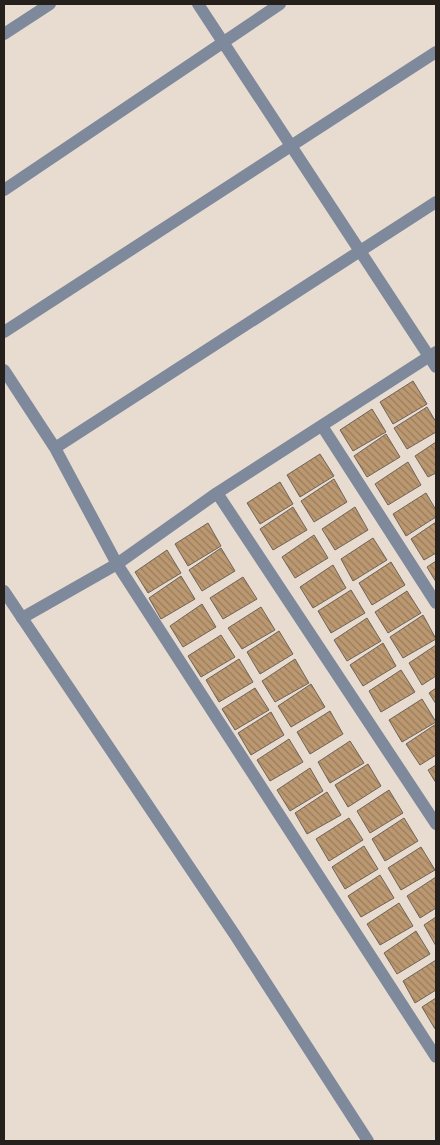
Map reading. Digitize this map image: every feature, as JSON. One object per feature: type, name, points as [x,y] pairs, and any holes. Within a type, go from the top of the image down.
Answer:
[{"type":"street","points":[[4,34],[50,4]]},
{"type":"street","points":[[22,618],[117,564],[217,494],[322,426],[434,358],[361,252],[198,4]]},
{"type":"street","points":[[4,190],[280,4]]},
{"type":"street","points":[[4,332],[436,52]]},
{"type":"street","points":[[55,448],[436,202]]},
{"type":"street","points":[[4,370],[55,448],[117,564],[436,1057]]},
{"type":"street","points":[[322,426],[436,602]]},
{"type":"street","points":[[217,494],[436,824]]},
{"type":"street","points":[[4,591],[235,935],[368,1141]]},
{"type":"building","points":[[413,381],[427,404],[393,424],[380,402]]},
{"type":"building","points":[[427,407],[436,422],[436,432],[407,449],[394,428]]},
{"type":"building","points":[[372,409],[386,432],[353,451],[340,430]]},
{"type":"building","points":[[386,434],[400,457],[367,477],[354,456]]},
{"type":"building","points":[[436,442],[436,473],[428,477],[415,456]]},
{"type":"building","points":[[320,454],[334,476],[300,497],[287,475]]},
{"type":"building","points":[[408,462],[421,485],[388,505],[375,484]]},
{"type":"building","points":[[334,479],[347,502],[314,522],[301,501]]},
{"type":"building","points":[[280,482],[293,504],[260,524],[247,503]]},
{"type":"building","points":[[426,493],[436,510],[436,517],[406,536],[393,514]]},
{"type":"building","points":[[293,507],[307,530],[273,550],[260,529]]},
{"type":"building","points":[[355,507],[368,530],[335,550],[322,529]]},
{"type":"building","points":[[436,522],[436,553],[424,560],[411,539]]},
{"type":"building","points":[[208,523],[221,546],[188,566],[175,544]]},
{"type":"building","points":[[314,535],[328,558],[295,578],[282,557]]},
{"type":"building","points":[[373,538],[387,560],[353,581],[341,559]]},
{"type":"building","points":[[221,548],[235,571],[202,591],[189,570]]},
{"type":"building","points":[[167,550],[181,573],[148,593],[135,572]]},
{"type":"building","points":[[436,561],[436,582],[427,567]]},
{"type":"building","points":[[391,562],[405,585],[372,605],[359,583]]},
{"type":"building","points":[[333,565],[346,588],[313,608],[300,587]]},
{"type":"building","points":[[181,576],[195,599],[161,619],[149,598]]},
{"type":"building","points":[[243,577],[257,599],[223,619],[210,598]]},
{"type":"building","points":[[351,590],[365,613],[331,633],[318,611]]},
{"type":"building","points":[[407,591],[421,613],[388,633],[375,612]]},
{"type":"building","points":[[202,604],[216,627],[183,647],[170,626]]},
{"type":"building","points":[[261,607],[275,630],[242,649],[228,628]]},
{"type":"building","points":[[423,615],[436,639],[403,658],[390,637]]},
{"type":"building","points":[[367,618],[381,641],[347,661],[334,640]]},
{"type":"building","points":[[279,631],[293,654],[260,674],[247,652]]},
{"type":"building","points":[[221,635],[235,657],[201,677],[188,656]]},
{"type":"building","points":[[383,643],[396,666],[363,686],[350,665]]},
{"type":"building","points":[[436,645],[436,676],[422,685],[409,663]]},
{"type":"building","points":[[239,659],[253,682],[219,702],[206,680]]},
{"type":"building","points":[[295,659],[309,683],[275,702],[262,681]]},
{"type":"building","points":[[401,670],[415,692],[381,712],[369,691]]},
{"type":"building","points":[[311,684],[325,707],[291,727],[278,706]]},
{"type":"building","points":[[255,688],[269,710],[235,730],[222,709]]},
{"type":"building","points":[[436,688],[436,704],[429,693]]},
{"type":"building","points":[[422,699],[436,722],[402,742],[389,720]]},
{"type":"building","points":[[330,711],[343,734],[310,754],[297,732]]},
{"type":"building","points":[[271,712],[284,735],[251,755],[238,733]]},
{"type":"building","points":[[436,724],[436,755],[420,765],[406,744]]},
{"type":"building","points":[[289,739],[303,762],[270,781],[257,760]]},
{"type":"building","points":[[350,741],[364,763],[330,783],[318,762]]},
{"type":"building","points":[[368,764],[381,786],[348,807],[335,785]]},
{"type":"building","points":[[436,765],[436,783],[428,770]]},
{"type":"building","points":[[310,768],[323,791],[290,811],[277,790]]},
{"type":"building","points":[[389,790],[403,813],[370,833],[357,811]]},
{"type":"building","points":[[327,792],[341,815],[307,834],[295,813]]},
{"type":"building","points":[[349,818],[363,840],[329,861],[316,839]]},
{"type":"building","points":[[404,818],[418,841],[385,861],[372,839]]},
{"type":"building","points":[[364,846],[378,869],[345,889],[332,867]]},
{"type":"building","points":[[421,847],[435,870],[401,890],[388,868]]},
{"type":"building","points":[[380,875],[394,898],[361,917],[348,896]]},
{"type":"building","points":[[436,877],[436,908],[420,918],[407,896]]},
{"type":"building","points":[[399,903],[413,926],[380,945],[367,924]]},
{"type":"building","points":[[436,917],[436,946],[424,925]]},
{"type":"building","points":[[416,931],[430,954],[397,974],[384,953]]},
{"type":"building","points":[[436,960],[436,990],[415,1003],[403,981]]},
{"type":"building","points":[[436,998],[436,1028],[435,1029],[422,1007]]}]
